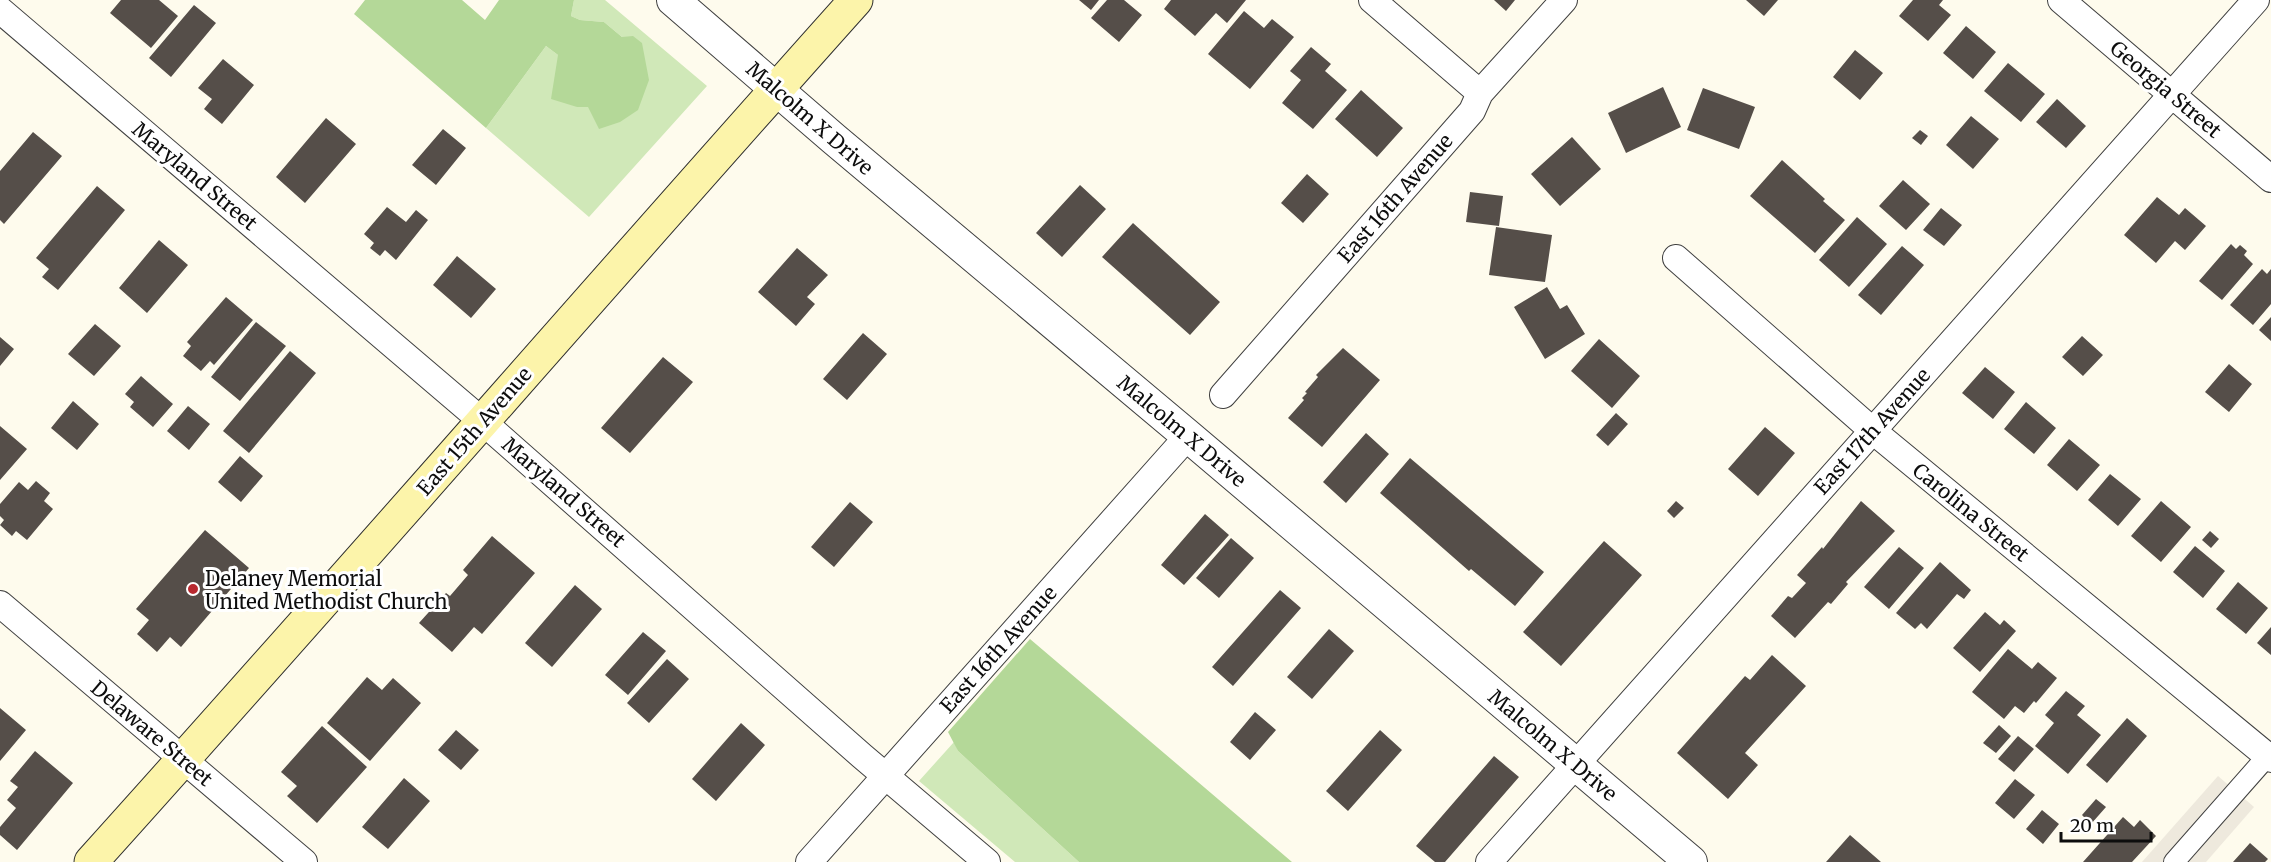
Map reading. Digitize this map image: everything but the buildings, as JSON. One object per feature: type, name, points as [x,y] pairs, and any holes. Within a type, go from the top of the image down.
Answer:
[{"type":"main road","name":"East 15th Avenue","points":[[90,862],[313,615],[856,0]]},
{"type":"street","name":"Malcolm X Drive","points":[[673,0],[975,259],[1188,436],[1691,862]]},
{"type":"street","points":[[1372,0],[1480,93]]},
{"type":"street","name":"East 16th Avenue","points":[[1223,395],[1472,111],[1480,93],[1564,0]]},
{"type":"street","name":"Georgia Street","points":[[2061,0],[2271,179]]},
{"type":"street","name":"East 17th Avenue","points":[[1489,862],[2256,0]]},
{"type":"street","name":"Maryland Street","points":[[0,10],[482,421],[885,776],[987,862]]},
{"type":"street","name":"Carolina Street","points":[[1676,258],[1873,431],[2270,755]]},
{"type":"street","name":"East 16th Avenue","points":[[809,862],[1188,436]]},
{"type":"street","name":"Delaware Street","points":[[0,604],[304,862]]},
{"type":"street","points":[[2174,862],[2270,755]]},
{"type":"green space","points":[[365,0],[462,0],[485,20],[499,0],[574,0],[571,16],[580,20],[604,22],[622,37],[633,36],[642,43],[649,80],[638,110],[620,122],[599,129],[588,107],[577,107],[551,99],[558,55],[546,46],[486,128],[354,14]]},
{"type":"green space","points":[[574,0],[605,0],[707,86],[589,217],[486,128],[546,46],[558,55],[577,107],[588,107],[622,37],[604,22],[580,20],[571,16]]},
{"type":"green space","points":[[1030,639],[1292,862],[1079,862],[958,751],[948,732]]},
{"type":"green space","points":[[954,742],[958,751],[1079,862],[1015,862],[919,781]]},
{"type":"shaded area","points":[[2218,776],[2254,807],[2206,862],[2142,862]]},
{"type":"place","name":"Delaney Memorial United Methodist Church","points":[[193,589]]}]
